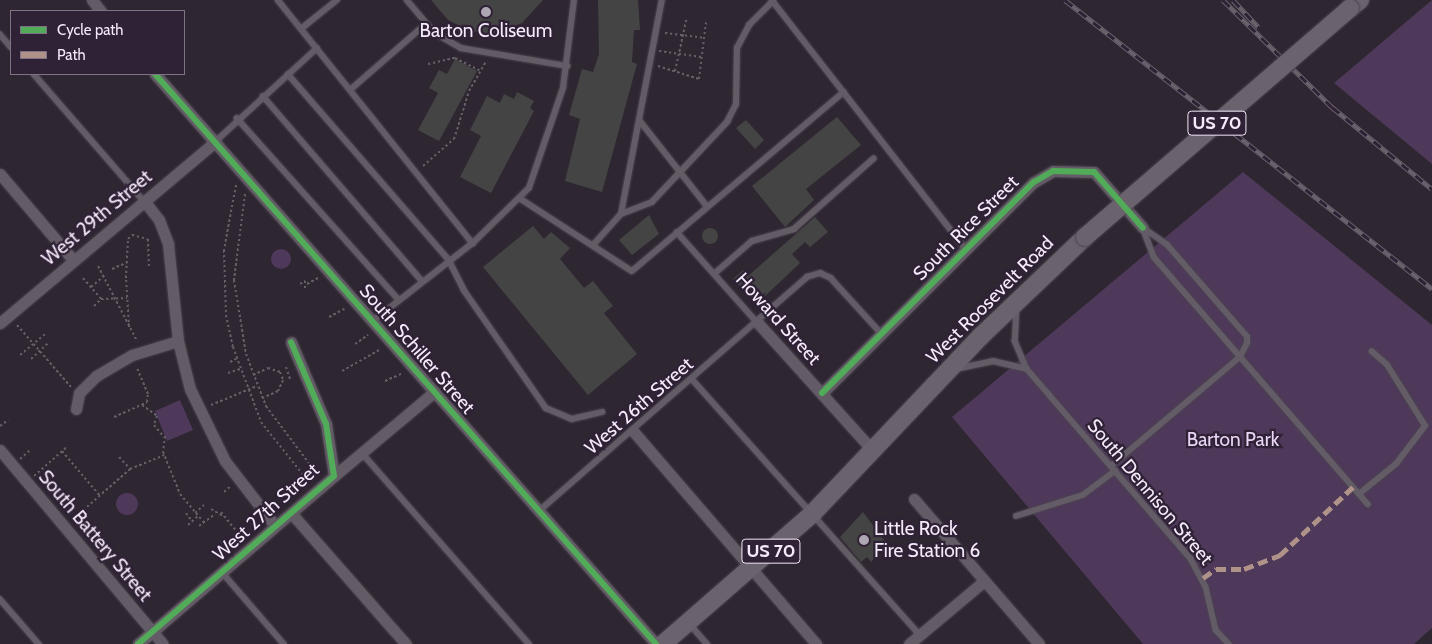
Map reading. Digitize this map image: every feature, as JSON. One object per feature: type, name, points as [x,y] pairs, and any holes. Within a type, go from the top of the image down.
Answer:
[{"type":"main road","name":"West Roosevelt Road","points":[[663,644],[813,513],[874,452],[947,371],[1085,237],[1355,4]]},
{"type":"street","name":"South Schiller Street","points":[[156,75],[216,141],[656,644]]},
{"type":"street","name":"West 29th Street","points":[[3,319],[216,141]]},
{"type":"street","name":"South Rice Street","points":[[822,393],[1034,182],[1053,171],[1094,172],[1143,228]]},
{"type":"street","points":[[0,174],[74,261]]},
{"type":"street","points":[[144,202],[159,220],[168,244],[178,341],[190,388],[211,436],[238,479],[275,526]]},
{"type":"street","name":"Howard Street","points":[[757,322],[874,452]]},
{"type":"street","points":[[76,410],[87,383],[132,355],[178,341]]},
{"type":"street","name":"West 27th Street","points":[[291,342],[326,424],[334,476]]},
{"type":"street","name":"West 27th Street","points":[[138,644],[434,392]]},
{"type":"street","points":[[634,431],[816,644]]},
{"type":"street","name":"South Battery Street","points":[[0,450],[163,644]]},
{"type":"street","points":[[914,499],[1039,644]]},
{"type":"street","points":[[292,514],[406,644]]},
{"type":"street","points":[[909,644],[984,581]]},
{"type":"lane","points":[[278,0],[473,243]]},
{"type":"lane","points":[[301,29],[337,0]]},
{"type":"lane","points":[[407,0],[426,24],[453,45],[489,54],[567,66]]},
{"type":"lane","points":[[375,324],[399,300],[473,243],[521,199],[536,172],[567,66],[574,0]]},
{"type":"lane","points":[[621,214],[642,122],[652,50],[662,0]]},
{"type":"lane","points":[[594,244],[621,214],[652,202],[732,115],[736,48],[750,25],[772,0],[966,249]]},
{"type":"lane","points":[[350,90],[426,24]]},
{"type":"lane","points":[[0,34],[10,47]]},
{"type":"lane","points":[[216,141],[238,118],[317,48]]},
{"type":"lane","points":[[288,74],[449,260],[464,290],[546,408],[572,419],[602,412]]},
{"type":"lane","points":[[35,75],[144,202]]},
{"type":"lane","points":[[521,199],[594,244],[632,271],[844,92]]},
{"type":"lane","points":[[263,96],[422,281]]},
{"type":"lane","points":[[238,118],[399,300]]},
{"type":"lane","points":[[642,122],[707,206]]},
{"type":"lane","points":[[714,274],[752,241],[794,229],[873,159]]},
{"type":"lane","name":"South Rice Street","points":[[1143,228],[1154,257],[1368,504]]},
{"type":"lane","name":"South Rice Street","points":[[1143,228],[1167,245],[1247,337],[1240,358]]},
{"type":"lane","name":"Howard Street","points":[[677,232],[757,322]]},
{"type":"lane","name":"West 26th Street","points":[[539,511],[693,380],[808,277],[820,274],[831,278],[882,334]]},
{"type":"lane","name":"South Dennison Street","points":[[1019,299],[1015,341],[1028,369],[1198,569],[1212,620],[1229,644]]},
{"type":"lane","points":[[1359,494],[1396,464],[1425,426],[1387,365],[1372,352]]},
{"type":"lane","points":[[1016,516],[1083,495],[1240,358]]},
{"type":"lane","points":[[947,371],[993,361],[1028,369]]},
{"type":"lane","points":[[693,380],[920,635]]},
{"type":"lane","points":[[362,453],[529,644]]},
{"type":"lane","points":[[222,572],[284,644]]},
{"type":"lane","points":[[0,599],[39,644]]},
{"type":"lane","points":[[688,622],[707,644]]},
{"type":"path","points":[[675,72],[687,17]]},
{"type":"path","points":[[650,64],[699,79],[706,22]]},
{"type":"path","points":[[655,32],[704,38]]},
{"type":"path","points":[[652,50],[702,57]]},
{"type":"path","points":[[416,172],[454,139],[480,71],[489,54]]},
{"type":"path","points":[[428,64],[455,58],[480,71]]},
{"type":"path","points":[[251,181],[242,205],[234,280],[238,322],[253,375],[262,398],[287,439],[316,474]]},
{"type":"path","points":[[237,184],[224,250],[226,315],[236,359],[261,422],[308,481]]},
{"type":"path","points":[[129,328],[127,298],[128,239],[140,235],[148,239],[149,266]]},
{"type":"path","points":[[112,269],[128,262]]},
{"type":"path","points":[[98,266],[135,338]]},
{"type":"path","points":[[91,287],[104,276]]},
{"type":"path","points":[[84,278],[101,299]]},
{"type":"path","points":[[300,284],[307,284],[318,278]]},
{"type":"path","points":[[305,288],[307,284]]},
{"type":"path","points":[[94,306],[101,299],[127,298]]},
{"type":"path","points":[[329,317],[356,302]]},
{"type":"path","points":[[3,319],[33,344],[70,386]]},
{"type":"path","points":[[355,344],[375,324]]},
{"type":"path","points":[[20,355],[46,333]]},
{"type":"path","points":[[31,359],[48,343]]},
{"type":"path","points":[[342,371],[392,343]]},
{"type":"path","points":[[114,417],[142,405],[148,398],[132,355]]},
{"type":"path","points":[[230,362],[236,359]]},
{"type":"path","points":[[253,375],[268,368],[281,376]]},
{"type":"path","points":[[286,368],[290,379]]},
{"type":"path","points":[[228,373],[240,369]]},
{"type":"path","points":[[385,381],[414,369]]},
{"type":"path","points":[[281,376],[288,373]]},
{"type":"path","points":[[262,398],[278,392],[281,376]]},
{"type":"path","points":[[212,405],[257,386]]},
{"type":"path","points":[[146,390],[150,388]]},
{"type":"path","points":[[142,405],[156,416],[154,425],[165,437],[164,455],[180,494],[204,523]]},
{"type":"path","points":[[0,426],[8,420]]},
{"type":"path","points":[[27,482],[68,446]]},
{"type":"path","points":[[62,451],[100,496]]},
{"type":"path","points":[[64,527],[130,469],[164,455]]},
{"type":"path","points":[[119,457],[130,469]]},
{"type":"path","points":[[224,492],[230,486]]},
{"type":"path","points":[[195,513],[204,505]]},
{"type":"path","points":[[211,509],[215,514],[224,516]]},
{"type":"path","points":[[221,512],[242,538]]},
{"type":"path","points":[[186,513],[192,521]]},
{"type":"path","points":[[199,526],[215,514]]},
{"type":"path","points":[[188,525],[198,516]]},
{"type":"green space","points":[[1432,0],[1432,164],[1334,83]]},
{"type":"green space","name":"Barton Park","points":[[1243,172],[1432,325],[1432,628],[1414,644],[1143,644],[952,417]]},
{"type":"green space","points":[[281,249],[288,252],[291,259],[288,266],[281,269],[274,266],[271,259],[274,252]]},
{"type":"green space","points":[[180,400],[193,430],[167,441],[155,411]]},
{"type":"green space","points":[[127,493],[135,496],[138,504],[135,512],[127,515],[119,512],[116,504],[119,496]]},
{"type":"building","name":"Barton Coliseum","points":[[431,0],[543,0],[522,23],[495,34],[470,31],[448,20]]},
{"type":"building","points":[[598,0],[638,0],[640,30],[634,30],[632,62],[637,64],[602,192],[565,181],[580,119],[569,115],[582,69],[593,72],[599,54]]},
{"type":"building","points":[[455,59],[477,71],[439,141],[418,130],[438,93],[429,88],[439,70],[447,74]]},
{"type":"building","points":[[517,92],[534,101],[530,108],[534,111],[491,193],[460,177],[481,136],[470,130],[487,96],[500,103],[504,94],[514,99]]},
{"type":"building","points":[[837,117],[861,145],[806,189],[814,200],[785,227],[752,186]]},
{"type":"building","points":[[746,120],[764,140],[755,149],[736,128]]},
{"type":"building","points":[[649,215],[659,234],[632,255],[619,240]]},
{"type":"building","points":[[815,217],[828,232],[810,247],[805,242],[792,254],[800,263],[760,301],[744,282],[739,286],[733,279],[743,270],[748,276]]},
{"type":"building","points":[[533,226],[544,239],[551,232],[570,248],[560,259],[584,288],[593,281],[613,306],[604,313],[637,354],[588,395],[483,267]]},
{"type":"building","points":[[710,228],[716,230],[718,236],[716,242],[710,244],[704,242],[702,236],[704,230]]},
{"type":"building","name":"Little Rock Fire Station 6","points":[[863,512],[887,544],[871,562],[867,557],[861,562],[840,537]]},
{"type":"railway","points":[[1065,0],[1432,289]]},
{"type":"railway","points":[[1223,0],[1332,107],[1432,189]]},
{"type":"railway","points":[[1233,0],[1258,27]]},
{"type":"marked path","points":[[1203,578],[1216,569],[1244,569],[1280,555],[1353,487]]},
{"type":"cycle path","points":[[156,75],[656,644]]},
{"type":"cycle path","points":[[822,393],[1034,182],[1053,171],[1094,172],[1143,228]]},
{"type":"cycle path","points":[[138,644],[334,476],[326,424],[291,342]]},
{"type":"place","name":"Barton Coliseum","points":[[486,12]]},
{"type":"place","name":"Little Rock Fire Station 6","points":[[864,540]]}]
